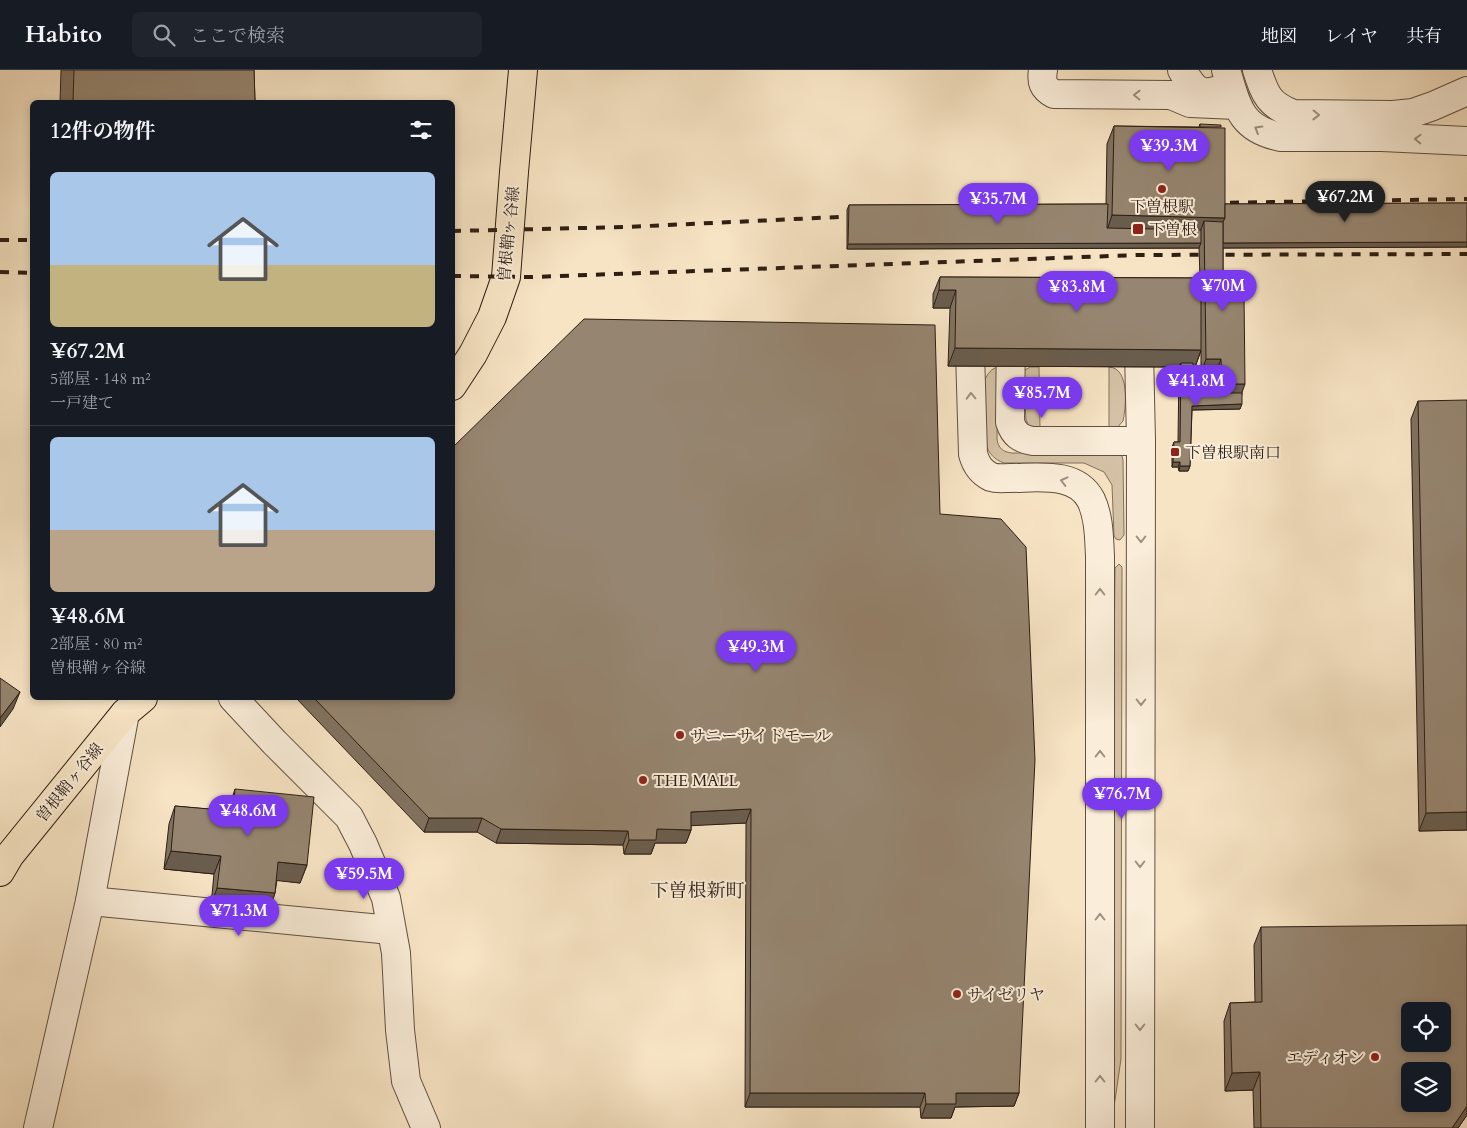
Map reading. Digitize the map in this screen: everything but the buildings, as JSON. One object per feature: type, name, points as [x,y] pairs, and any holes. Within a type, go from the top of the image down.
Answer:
[{"type":"main road","name":"曽根鞘ヶ谷線","points":[[455,381],[473,354],[492,317],[506,277],[523,70]]},
{"type":"main road","name":"曽根鞘ヶ谷線","points":[[0,872],[10,855],[134,705]]},
{"type":"street","points":[[1043,70],[1041,79],[1044,86],[1054,94],[1179,80],[1203,92],[1230,86],[1244,118],[1254,128],[1281,137],[1382,137],[1467,140]]},
{"type":"street","points":[[1256,70],[1265,94],[1271,102],[1293,114],[1393,115],[1433,106],[1467,91]]},
{"type":"street","points":[[1107,330],[1124,331],[1133,339],[1139,351],[1141,441],[1140,1128]]},
{"type":"street","points":[[1100,1128],[1100,556],[1096,513],[1090,498],[1081,488],[1069,480],[1053,478],[993,478],[976,464],[973,454],[970,352],[973,344],[979,336],[986,332],[1024,331],[1010,422],[1017,436],[1033,441],[1141,441]]},
{"type":"street","points":[[234,700],[349,817],[363,844],[386,898],[396,953],[400,1030],[406,1081],[426,1128]]},
{"type":"street","points":[[38,1128],[134,705]]},
{"type":"street","points":[[90,901],[392,930]]},
{"type":"shaded area","points":[[998,367],[997,439],[998,445],[1004,451],[1012,453],[1118,454],[1122,456],[1124,535],[1120,540],[1114,536],[1112,485],[1104,472],[1084,463],[1004,463],[990,453],[986,444],[984,385],[988,374]]},
{"type":"shaded area","points":[[1030,367],[1039,367],[1040,428],[1109,428],[1109,367],[1116,369],[1123,381],[1125,407],[1123,421],[1116,429],[1030,428],[1026,420],[1023,376],[1025,370]]},
{"type":"shaded area","points":[[1119,564],[1122,567],[1121,1059],[1113,1114],[1109,1128],[1115,568]]},
{"type":"railway","points":[[1212,203],[1467,199]]},
{"type":"railway","points":[[455,231],[626,227],[860,216]]},
{"type":"railway","points":[[0,240],[30,240]]},
{"type":"railway","points":[[455,276],[532,277],[1139,255],[1467,254]]},
{"type":"railway","points":[[0,272],[30,273]]},
{"type":"place","name":"下曽根駅","points":[[1162,189]]},
{"type":"place","name":"下曽根","points":[[1138,229]]},
{"type":"place","name":"下曽根駅南口","points":[[1175,452]]},
{"type":"place","name":"サニーサイドモール","points":[[680,735]]},
{"type":"place","name":"THE MALL","points":[[643,780]]},
{"type":"place","name":"サイゼリヤ","points":[[957,994]]},
{"type":"place","name":"エディオン","points":[[1375,1057]]},
{"type":"district","name":"下曽根新町","points":[[697,890]]}]
